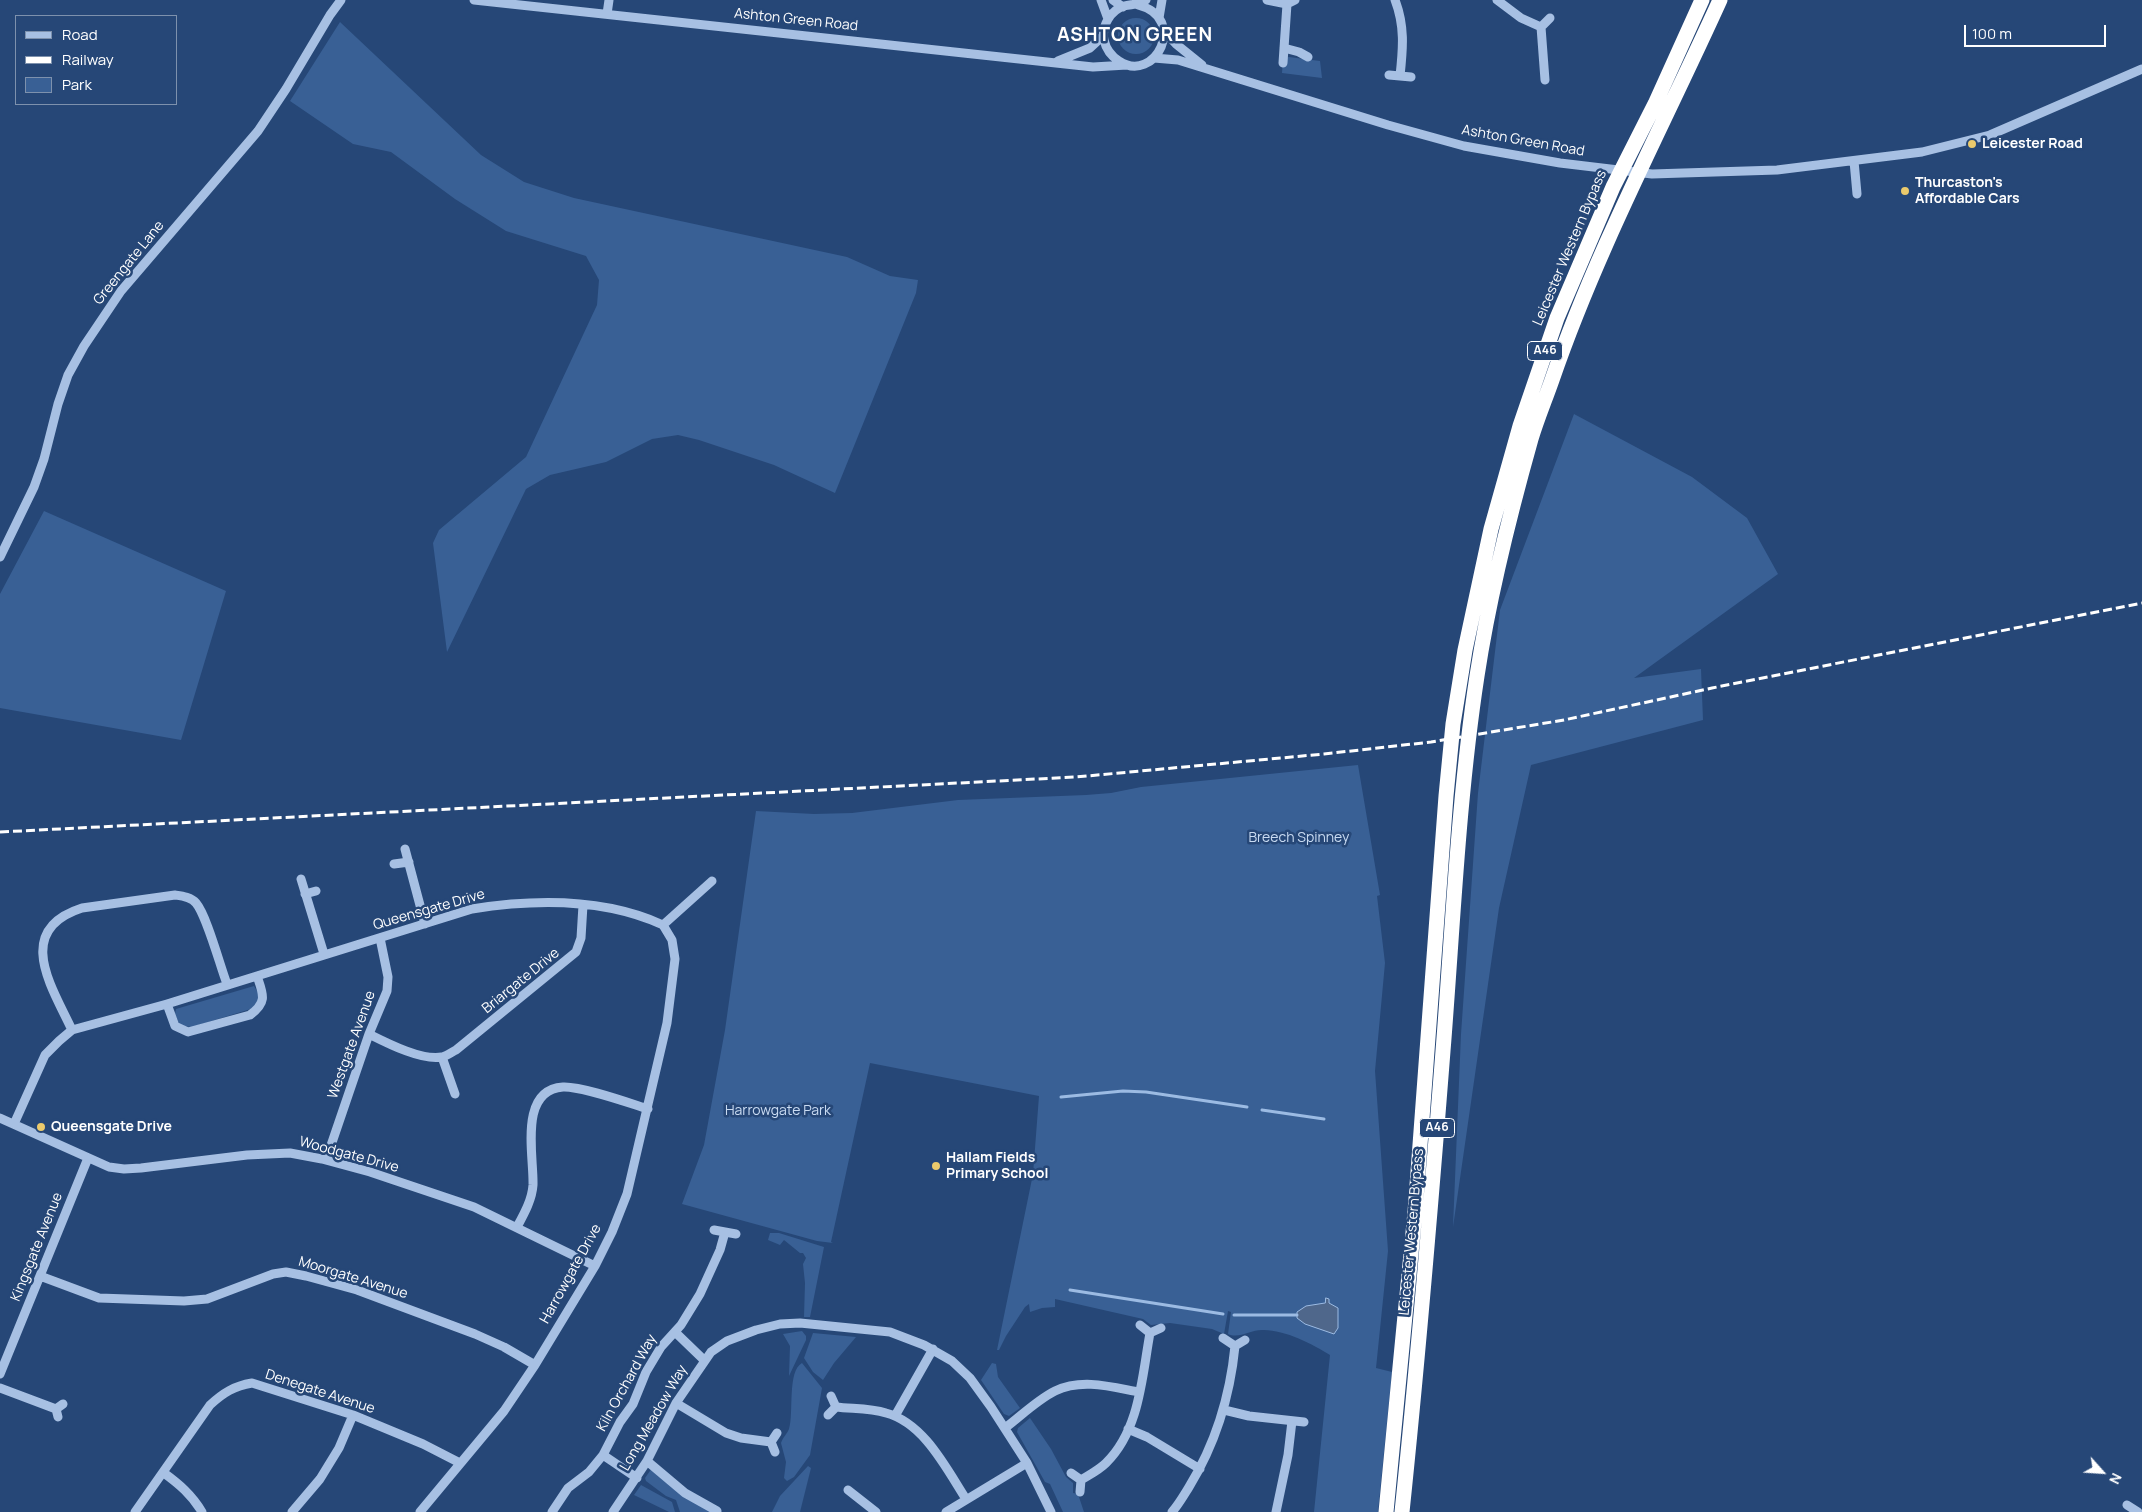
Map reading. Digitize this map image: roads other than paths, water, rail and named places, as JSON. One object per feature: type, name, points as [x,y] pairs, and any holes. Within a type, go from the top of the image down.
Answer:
[{"type":"highway","name":"Leicester Western Bypass","points":[[1386,1512],[1415,1212],[1451,747],[1465,650],[1491,529],[1520,426],[1543,356],[1571,283],[1613,187],[1655,104],[1702,0]]},
{"type":"highway","name":"Leicester Western Bypass","points":[[1402,1512],[1432,1200],[1468,744],[1486,628],[1507,531],[1532,435],[1562,350],[1621,209],[1720,0]]},
{"type":"street","name":"Greengate Lane","points":[[330,15],[335,0]]},
{"type":"street","name":"Greengate Lane","points":[[0,557],[34,487],[68,375],[84,346],[121,291],[258,131],[286,89],[330,15],[342,0]]},
{"type":"street","name":"Ashton Green Road","points":[[474,0],[510,2],[1093,67],[1142,65],[1154,58],[1170,59],[1427,137],[1464,146],[1560,163],[1643,173],[1676,174],[1776,170],[1854,161]]},
{"type":"street","points":[[607,14],[609,0]]},
{"type":"street","points":[[1101,0],[1108,20]]},
{"type":"street","points":[[1113,0],[1123,7]]},
{"type":"street","points":[[1159,18],[1162,0]]},
{"type":"street","points":[[1268,0],[1291,2],[1283,63]]},
{"type":"street","points":[[1394,0],[1401,17],[1404,36],[1400,76]]},
{"type":"street","points":[[1497,0],[1521,18],[1541,28]]},
{"type":"street","points":[[1127,65],[1113,57],[1108,51],[1104,36],[1108,20],[1115,11],[1142,2],[1159,18]]},
{"type":"street","name":"Ashton Green Road","points":[[1159,18],[1164,31],[1176,44],[1208,69]]},
{"type":"street","points":[[1545,80],[1541,28],[1550,18]]},
{"type":"street","points":[[1154,58],[1162,48],[1165,39],[1164,31]]},
{"type":"street","name":"Ashton Green Road","points":[[1055,62],[1090,48],[1104,36]]},
{"type":"street","points":[[1284,48],[1299,52],[1308,57]]},
{"type":"street","points":[[1857,194],[1854,161],[1922,152],[1990,135],[2142,69]]},
{"type":"street","points":[[1389,75],[1411,77]]},
{"type":"street","points":[[405,849],[425,924]]},
{"type":"street","points":[[394,864],[409,862]]},
{"type":"street","points":[[301,879],[324,954]]},
{"type":"street","points":[[663,926],[714,880]]},
{"type":"street","points":[[305,894],[316,891]]},
{"type":"street","points":[[72,1030],[43,964],[42,948],[54,924],[70,912],[82,908],[174,895],[186,896],[196,902],[202,914],[227,984]]},
{"type":"street","name":"Queensgate Drive","points":[[14,1124],[45,1055],[72,1030],[167,1004],[324,954],[472,910],[501,904],[540,902],[614,908],[631,912],[663,926]]},
{"type":"street","name":"Briargate Drive","points":[[442,1057],[456,1050],[570,959],[576,952],[581,938],[583,905]]},
{"type":"street","name":"Harrowgate Drive","points":[[420,1512],[504,1411],[535,1365],[595,1266],[627,1194],[667,1023],[674,959],[672,940],[663,926]]},
{"type":"street","name":"Westgate Avenue","points":[[326,1160],[369,1034],[387,991],[388,977],[380,938]]},
{"type":"street","points":[[167,1004],[175,1026],[188,1032],[250,1015],[258,1009],[262,1002],[263,994],[257,976]]},
{"type":"street","points":[[369,1034],[396,1047],[428,1057],[442,1057],[455,1095]]},
{"type":"street","points":[[517,1227],[531,1197],[533,1185],[532,1126],[536,1106],[544,1094],[551,1090],[565,1087],[648,1109]]},
{"type":"street","name":"Woodgate Drive","points":[[0,1118],[109,1167],[124,1169],[256,1154],[290,1153],[326,1160],[370,1172],[474,1207],[595,1266]]},
{"type":"street","name":"Kingsgate Avenue","points":[[0,1374],[88,1158]]},
{"type":"street","points":[[714,1230],[736,1234]]},
{"type":"street","name":"Kiln Orchard Way","points":[[552,1512],[568,1488],[589,1472],[603,1454],[620,1422],[633,1404],[646,1372],[661,1347],[681,1325],[702,1291],[720,1250],[725,1232]]},
{"type":"street","name":"Moorgate Avenue","points":[[40,1276],[99,1298],[184,1301],[207,1299],[260,1278],[286,1272],[357,1290],[412,1310],[504,1347],[535,1365]]},
{"type":"street","name":"Long Meadow Way","points":[[613,1512],[637,1478],[676,1403],[704,1360],[722,1344],[756,1330],[780,1324],[811,1324],[890,1332],[933,1349],[964,1372],[1005,1428],[1026,1463],[1051,1512]]},
{"type":"street","points":[[1140,1325],[1150,1333]]},
{"type":"street","points":[[1150,1333],[1160,1328]]},
{"type":"street","points":[[675,1332],[704,1360]]},
{"type":"street","points":[[1081,1480],[1106,1464],[1128,1429],[1140,1392],[1150,1333]]},
{"type":"street","points":[[1223,1338],[1235,1346]]},
{"type":"street","points":[[1176,1511],[1200,1469],[1224,1410],[1235,1346],[1245,1340]]},
{"type":"street","points":[[896,1416],[933,1349]]},
{"type":"street","name":"Denegate Avenue","points":[[135,1512],[210,1405],[221,1395],[240,1385],[252,1384],[353,1415],[423,1444],[460,1464]]},
{"type":"street","points":[[1005,1428],[1047,1396],[1066,1387],[1084,1384],[1140,1392]]},
{"type":"street","points":[[0,1388],[59,1410]]},
{"type":"street","points":[[830,1396],[836,1407]]},
{"type":"street","points":[[676,1403],[726,1433],[742,1438],[771,1442]]},
{"type":"street","points":[[836,1407],[878,1411],[896,1416],[905,1421],[921,1436],[943,1464],[966,1499]]},
{"type":"street","points":[[828,1416],[836,1407]]},
{"type":"street","points":[[1224,1410],[1249,1416],[1304,1422]]},
{"type":"street","points":[[292,1512],[320,1479],[339,1448],[353,1415]]},
{"type":"street","points":[[1276,1512],[1288,1455],[1292,1421]]},
{"type":"street","points":[[1128,1429],[1148,1437],[1200,1469]]},
{"type":"street","points":[[771,1442],[778,1433]]},
{"type":"street","points":[[771,1442],[775,1452]]},
{"type":"street","points":[[603,1454],[637,1478]]},
{"type":"street","points":[[647,1461],[684,1493],[716,1511]]},
{"type":"street","points":[[952,1510],[966,1499],[1026,1463]]},
{"type":"street","points":[[164,1473],[187,1491],[202,1512]]},
{"type":"street","points":[[1071,1473],[1081,1480]]},
{"type":"street","points":[[1080,1492],[1081,1480]]},
{"type":"street","points":[[848,1490],[875,1512]]},
{"type":"street","points":[[2127,1505],[2138,1512]]},
{"type":"waterway","points":[[1061,1097],[1123,1091],[1146,1092],[1247,1107]]},
{"type":"waterway","points":[[1262,1110],[1324,1119]]},
{"type":"waterway","points":[[1070,1290],[1223,1314]]},
{"type":"waterway","points":[[1234,1315],[1297,1315]]},
{"type":"railway","points":[[0,832],[1076,777],[1324,754],[1431,742],[1564,720],[1712,688],[2142,603]]},
{"type":"place","name":"Leicester Road","points":[[1972,144]]},
{"type":"place","name":"Thurcaston's Affordable Cars","points":[[1905,191]]},
{"type":"place","name":"Queensgate Drive","points":[[41,1127]]},
{"type":"place","name":"Hallam Fields Primary School","points":[[936,1166]]},
{"type":"district","name":"ASHTON GREEN","points":[[1135,36]]},
{"type":"park label","name":"Breech Spinney","points":[[1299,838]]},
{"type":"park label","name":"Harrowgate Park","points":[[778,1111]]}]
